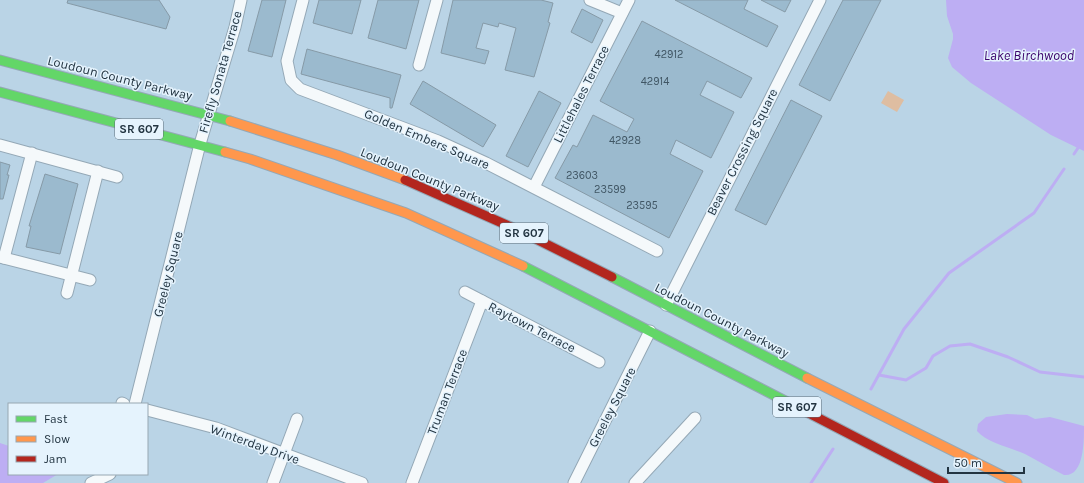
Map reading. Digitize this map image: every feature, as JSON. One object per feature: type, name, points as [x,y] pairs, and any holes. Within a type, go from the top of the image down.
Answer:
[{"type":"main road","name":"Loudoun County Parkway","points":[[0,60],[209,114],[312,147],[445,196],[545,243],[825,388],[1018,483]]},
{"type":"main road","name":"SR 607","points":[[0,92],[200,144],[284,170],[406,213],[533,271],[944,483]]},
{"type":"street","name":"Firefly Sonata Terrace","points":[[200,144],[235,27],[241,0]]},
{"type":"street","name":"Golden Embers Square","points":[[303,0],[287,61],[289,74],[296,85],[312,93],[438,141],[534,187],[657,251]]},
{"type":"street","points":[[419,65],[437,0]]},
{"type":"street","points":[[590,0],[622,13]]},
{"type":"street","name":"Littlehales Terrace","points":[[534,187],[629,0]]},
{"type":"street","name":"Beaver Crossing Square","points":[[666,305],[820,0]]},
{"type":"street","name":"Greeley Square","points":[[135,403],[200,144]]},
{"type":"street","points":[[0,145],[117,177]]},
{"type":"street","points":[[32,153],[2,258],[90,280]]},
{"type":"street","points":[[67,293],[98,171]]},
{"type":"street","name":"Raytown Terrace","points":[[465,292],[599,362]]},
{"type":"street","name":"Truman Terrace","points":[[412,483],[482,301]]},
{"type":"street","name":"Greeley Square","points":[[574,483],[650,331]]},
{"type":"street","name":"Winterday Drive","points":[[148,410],[216,428],[362,483]]},
{"type":"street","points":[[635,483],[695,418]]},
{"type":"street","points":[[273,483],[297,419]]},
{"type":"street","points":[[93,483],[108,475]]},
{"type":"shaded area","points":[[888,91],[904,100],[897,112],[881,103]]},
{"type":"water","name":"Lake Birchwood","points":[[946,0],[1084,0],[1084,151],[1051,135],[971,83],[952,67],[948,58],[953,34],[947,16]]},
{"type":"water","points":[[1007,414],[1027,415],[1035,419],[1050,417],[1084,426],[1082,457],[1076,470],[1071,474],[1064,475],[1025,454],[987,439],[977,431],[978,424],[986,417]]},
{"type":"water","points":[[0,443],[8,446],[8,475],[56,475],[43,483],[0,483]]},
{"type":"building","points":[[68,0],[159,0],[170,17],[166,29],[67,3]]},
{"type":"building","points":[[262,0],[286,0],[272,57],[248,51]]},
{"type":"building","points":[[319,0],[361,0],[352,34],[313,23]]},
{"type":"building","points":[[378,0],[419,0],[406,49],[368,38]]},
{"type":"building","points":[[453,0],[541,0],[553,3],[548,22],[550,23],[534,77],[505,70],[516,28],[499,23],[498,27],[483,23],[476,48],[489,51],[485,64],[441,53]]},
{"type":"building","points":[[675,0],[748,0],[744,9],[778,26],[767,47]]},
{"type":"building","points":[[761,0],[791,0],[785,12]]},
{"type":"building","points":[[843,0],[881,0],[830,101],[799,85]]},
{"type":"building","points":[[582,9],[603,20],[592,43],[571,32]]},
{"type":"building","points":[[642,21],[752,78],[741,98],[707,81],[700,95],[734,112],[711,158],[676,140],[670,154],[703,171],[669,238],[555,178],[573,145],[577,147],[593,115],[627,132],[634,119],[600,101]]},
{"type":"building","points":[[307,49],[401,75],[392,108],[390,108],[390,98],[301,74]]},
{"type":"building","points":[[423,81],[496,125],[483,147],[410,104]]},
{"type":"building","points":[[539,91],[561,103],[528,167],[506,156]]},
{"type":"building","points":[[791,100],[822,116],[766,225],[735,210]]},
{"type":"building","points":[[0,162],[10,165],[3,199],[0,199]]},
{"type":"building","points":[[45,174],[78,184],[60,254],[26,247],[31,226],[29,226]]},
{"type":"waterway","points":[[1074,154],[1078,148],[1078,144]]},
{"type":"waterway","points":[[871,389],[904,329],[949,273],[1034,213],[1064,169]]},
{"type":"waterway","points":[[879,375],[906,380],[926,368],[933,356],[950,346],[970,344],[1008,357],[1040,372],[1084,377]]},
{"type":"waterway","points":[[811,483],[833,449]]},
{"type":"traffic: fast","points":[[0,60],[230,121]]},
{"type":"traffic: fast","points":[[0,92],[225,152]]},
{"type":"traffic: fast","points":[[523,266],[797,407]]},
{"type":"traffic: fast","points":[[612,277],[807,378]]},
{"type":"traffic: slow","points":[[230,121],[337,155],[405,180]]},
{"type":"traffic: slow","points":[[225,152],[250,159],[406,213],[523,266]]},
{"type":"traffic: slow","points":[[807,378],[1017,483]]},
{"type":"traffic: jam","points":[[405,180],[518,230],[612,277]]},
{"type":"traffic: jam","points":[[797,407],[944,483]]}]
